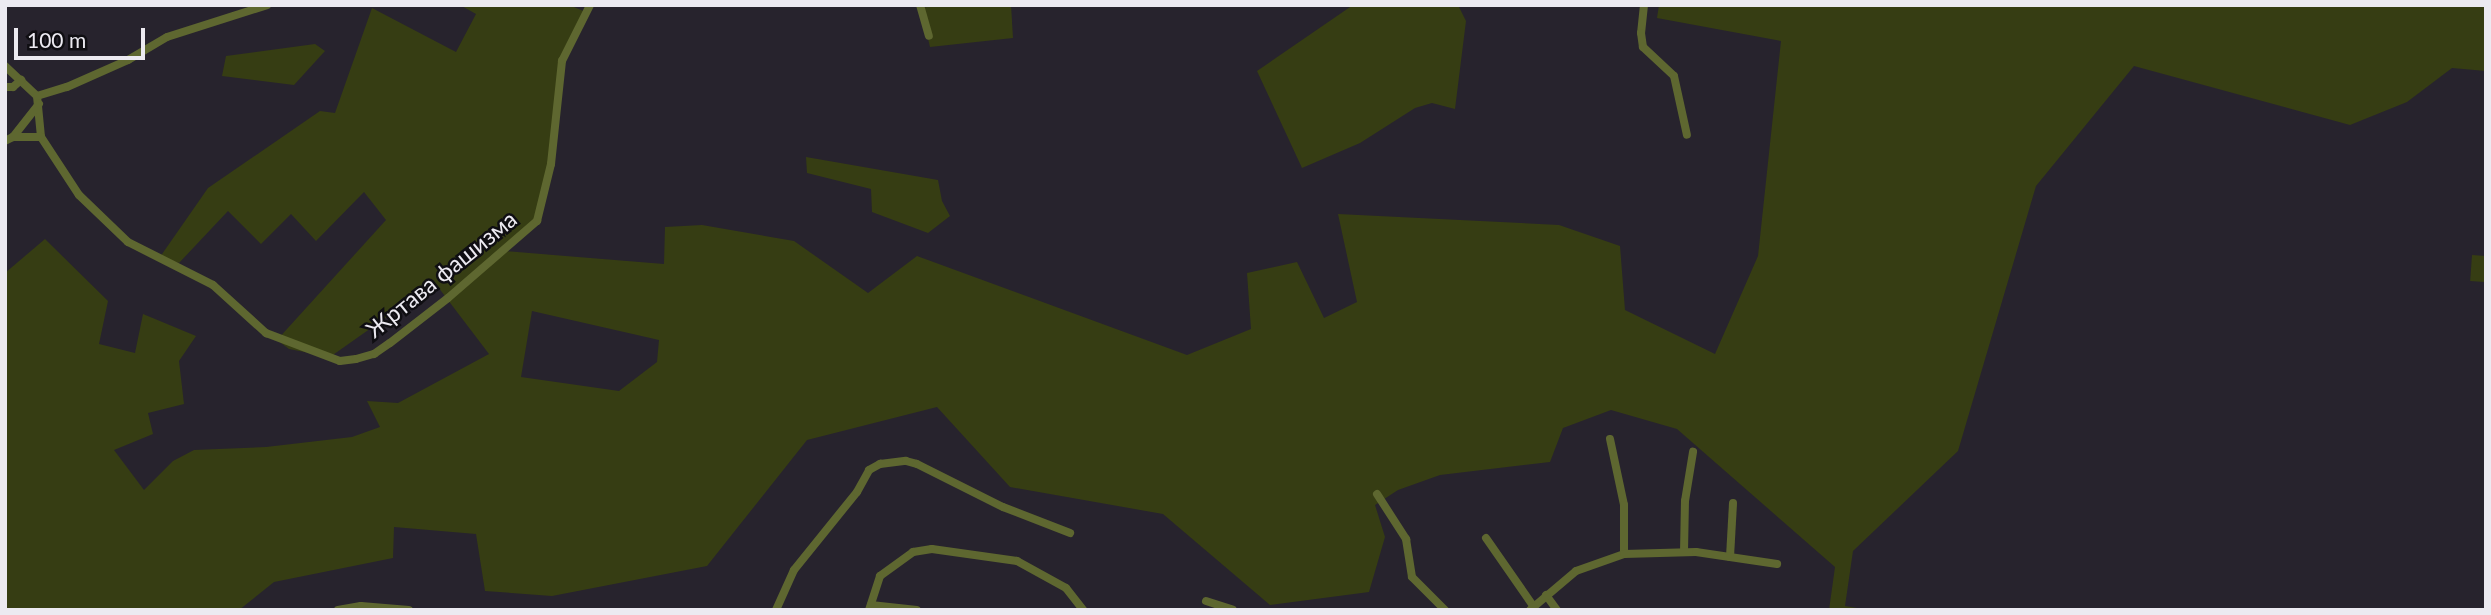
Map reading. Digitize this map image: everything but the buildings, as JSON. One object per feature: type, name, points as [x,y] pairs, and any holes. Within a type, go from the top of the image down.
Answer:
[{"type":"street","points":[[9,139],[38,100],[128,60],[167,37],[267,5]]},
{"type":"street","name":"Жртава фашизма","points":[[38,100],[41,137],[79,195],[128,242],[213,285],[265,334],[340,361],[356,359],[374,354],[390,343],[448,298],[537,221],[551,164],[562,61],[590,5]]},
{"type":"street","points":[[920,5],[929,36]]},
{"type":"street","points":[[1644,5],[1641,33],[1643,47],[1674,76],[1687,135]]},
{"type":"street","points":[[5,66],[38,100]]},
{"type":"street","points":[[5,87],[13,87],[21,80]]},
{"type":"street","points":[[9,139],[41,137]]},
{"type":"street","points":[[1610,439],[1624,505],[1624,554]]},
{"type":"street","points":[[1684,552],[1685,501],[1693,452]]},
{"type":"street","points":[[776,610],[794,570],[857,492],[869,470],[880,464],[906,461],[917,464],[1003,507],[1070,533]]},
{"type":"street","points":[[1377,494],[1406,539],[1412,577],[1445,610]]},
{"type":"street","points":[[1730,557],[1733,503]]},
{"type":"street","points":[[1486,538],[1532,608],[1576,571],[1624,554],[1684,552],[1777,564]]},
{"type":"street","points":[[917,610],[870,607],[880,576],[914,552],[932,549],[1017,561],[1066,588],[1083,610]]},
{"type":"street","points":[[1546,595],[1557,610]]},
{"type":"street","points":[[1206,601],[1233,610]]},
{"type":"street","points":[[338,610],[361,606],[409,610]]},
{"type":"green space","points":[[460,5],[569,5],[586,12],[562,61],[551,164],[537,221],[504,251],[664,264],[665,227],[702,225],[794,241],[868,293],[917,256],[1187,355],[1251,329],[1247,273],[1297,262],[1324,318],[1357,302],[1338,214],[1559,225],[1620,246],[1625,310],[1715,354],[1758,256],[1781,41],[1657,18],[1659,5],[2486,5],[2486,71],[2452,68],[2407,102],[2350,125],[2134,66],[2036,186],[1958,451],[1853,551],[1845,606],[1869,610],[1829,610],[1835,567],[1677,429],[1611,410],[1563,428],[1550,462],[1440,475],[1398,490],[1375,505],[1385,537],[1369,592],[1270,605],[1163,514],[1010,487],[937,407],[807,440],[707,566],[552,596],[485,591],[476,534],[394,527],[393,558],[274,582],[239,610],[5,610],[5,273],[45,239],[108,301],[99,344],[135,353],[143,314],[196,336],[179,361],[184,404],[148,413],[153,434],[114,450],[144,490],[173,461],[194,450],[266,447],[352,437],[380,427],[367,401],[398,403],[489,354],[435,283],[330,357],[289,349],[277,340],[386,220],[364,192],[316,241],[291,214],[261,244],[228,211],[179,263],[160,257],[208,188],[320,111],[335,113],[372,8],[456,52],[476,14]],"holes":[[[532,311],[659,340],[657,362],[619,391],[521,377]]]},
{"type":"green space","points":[[932,5],[1011,5],[1013,38],[930,47],[921,9]]},
{"type":"green space","points":[[1353,5],[1458,5],[1466,21],[1455,109],[1432,103],[1415,108],[1360,143],[1302,168],[1257,71]]},
{"type":"green space","points":[[315,44],[325,51],[294,85],[222,76],[226,56]]},
{"type":"green space","points":[[806,157],[938,180],[942,201],[950,216],[928,233],[872,212],[871,189],[807,173]]},
{"type":"green space","points":[[2472,255],[2486,256],[2484,282],[2470,281]]}]
